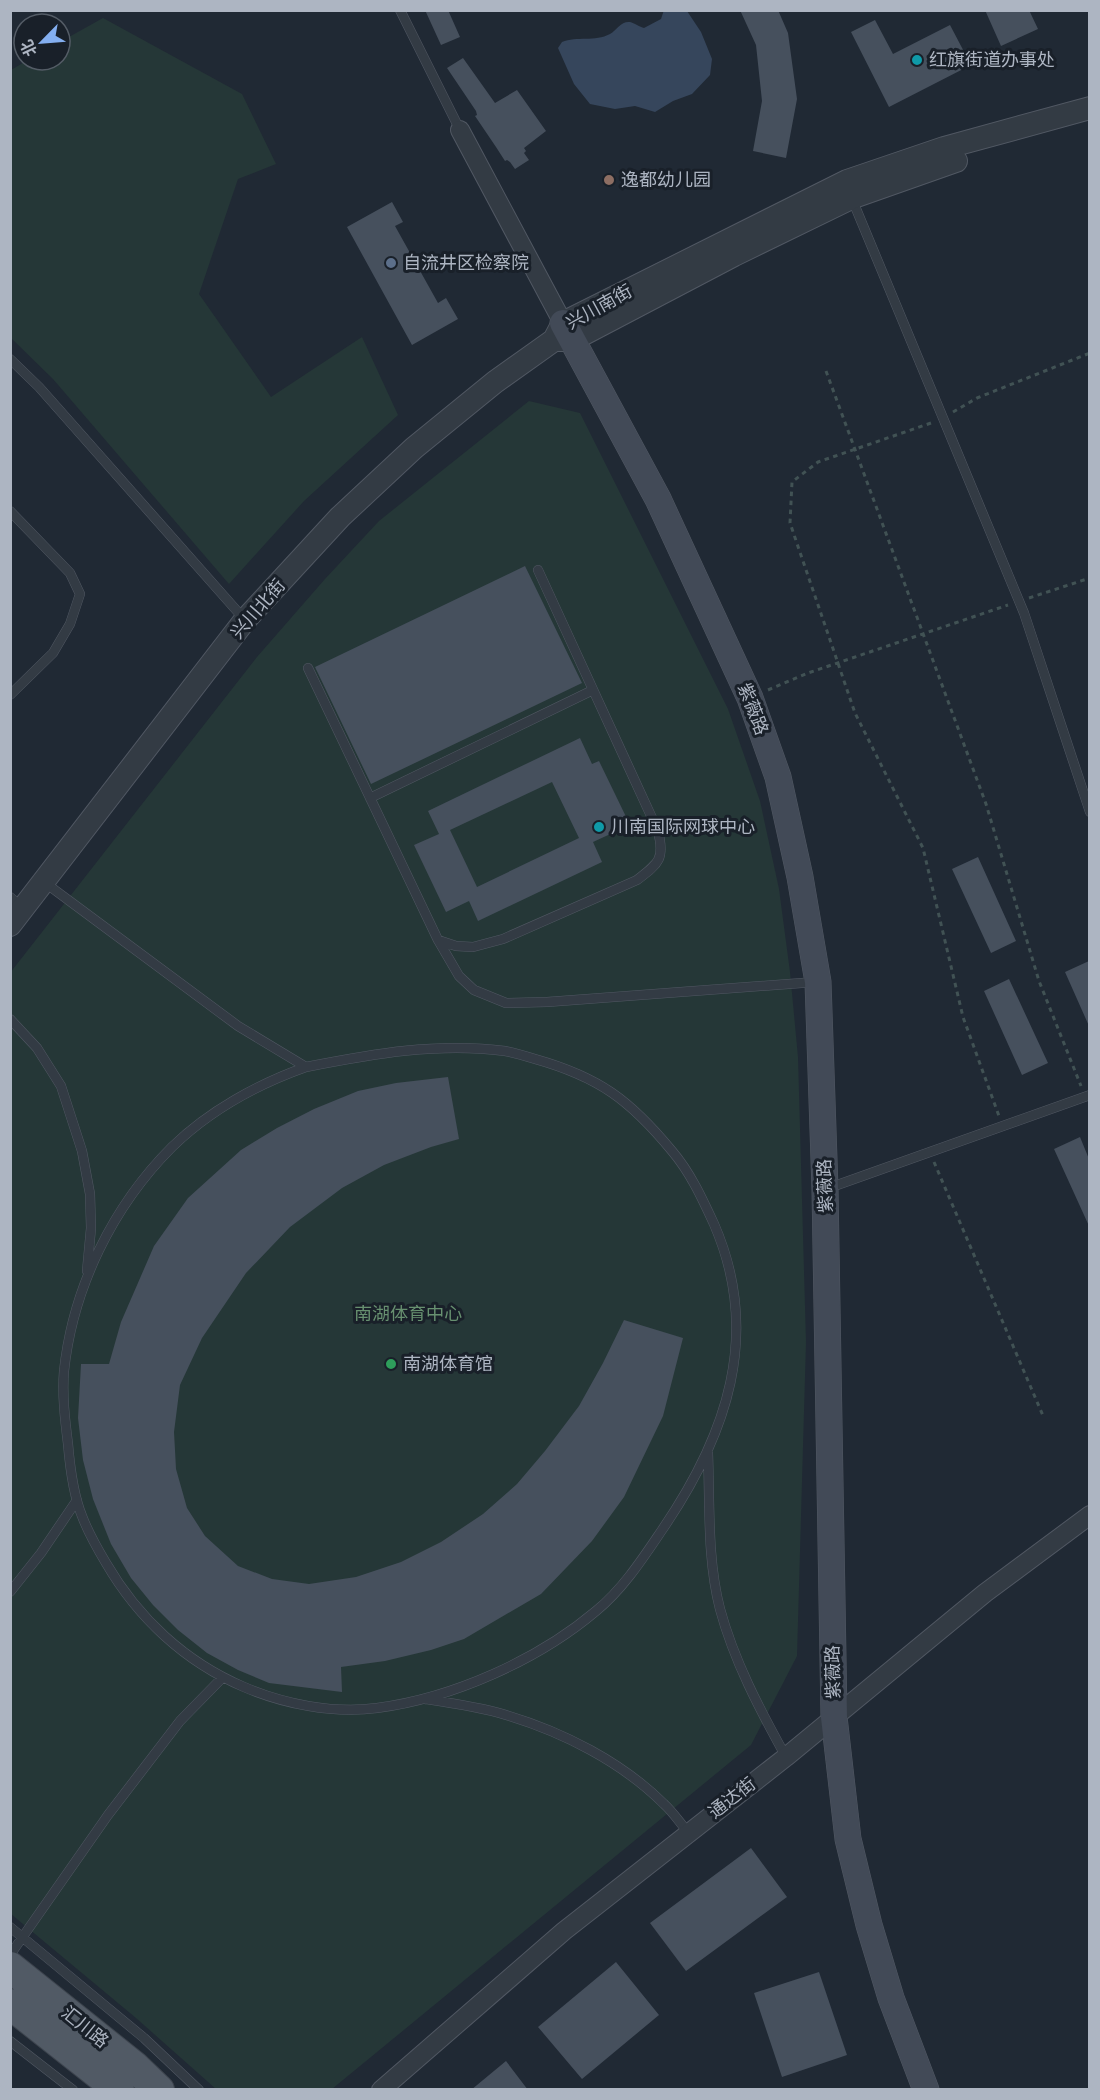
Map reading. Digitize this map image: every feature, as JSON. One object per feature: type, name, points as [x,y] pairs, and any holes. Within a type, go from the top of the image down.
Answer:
[{"type":"main road","name":"紫薇路","points":[[563,334],[658,499],[750,698],[778,777],[800,877],[818,982],[825,1190],[834,1717],[848,1839],[869,1925],[891,1998],[926,2090]]},
{"type":"main road","name":"汇川路","points":[[10,1967],[135,2067],[159,2090]]},
{"type":"main road","name":"汇川路","points":[[10,2004],[119,2090]]},
{"type":"street","name":"兴川南街","points":[[563,334],[847,181],[944,148],[1089,108]]},
{"type":"street","name":"兴川南街","points":[[563,334],[851,198],[942,165],[1089,123]]},
{"type":"street","points":[[460,130],[563,334]]},
{"type":"street","name":"兴川北街","points":[[15,910],[44,882],[245,620],[340,517],[414,448],[495,382],[563,334]]},
{"type":"street","name":"通达街","points":[[381,2090],[564,1931],[786,1756],[985,1593],[1089,1515]]},
{"type":"lane","points":[[400,10],[460,130]]},
{"type":"lane","points":[[851,198],[1019,601],[1089,812]]},
{"type":"lane","points":[[10,359],[39,387],[245,620]]},
{"type":"lane","points":[[10,511],[70,573],[80,594],[70,624],[53,653],[10,695]]},
{"type":"lane","points":[[438,940],[456,946],[473,946],[504,939],[637,880],[655,866],[663,849],[658,831],[538,570]]},
{"type":"lane","points":[[308,668],[438,940],[459,976],[474,990],[506,1003],[818,982]]},
{"type":"lane","points":[[370,798],[593,690]]},
{"type":"lane","points":[[44,882],[238,1026],[306,1067]]},
{"type":"lane","points":[[10,1019],[37,1048],[61,1086],[82,1151],[90,1194],[86,1277]]},
{"type":"lane","points":[[465,1048],[508,1052],[589,1077],[624,1101],[654,1130],[681,1162],[705,1204],[724,1247],[736,1298],[738,1343],[725,1406],[708,1450],[691,1485],[645,1556],[599,1610],[553,1642],[516,1663],[475,1682],[423,1698],[377,1708],[342,1710],[262,1694],[222,1678],[192,1660],[134,1606],[116,1581],[79,1511],[70,1468],[65,1420],[64,1373],[72,1327],[86,1277],[102,1245],[149,1172],[176,1143],[205,1120],[243,1095],[271,1079],[306,1067],[365,1055],[416,1049],[465,1048]]},
{"type":"lane","points":[[825,1190],[1087,1096]]},
{"type":"lane","points":[[708,1450],[711,1533],[719,1607],[729,1640],[754,1698],[786,1756]]},
{"type":"lane","points":[[10,1592],[41,1553],[77,1500]]},
{"type":"lane","points":[[10,1955],[108,1815],[180,1720],[222,1678]]},
{"type":"lane","points":[[423,1698],[505,1714],[576,1743],[636,1779],[665,1805],[688,1832]]},
{"type":"lane","points":[[10,1927],[144,2038],[200,2090]]},
{"type":"lane","points":[[10,2041],[73,2090]]},
{"type":"path","points":[[1002,1127],[963,1017],[923,848],[855,713],[790,523],[792,482],[818,462],[943,418],[977,398],[1089,353]]},
{"type":"path","points":[[826,370],[986,804],[1039,981],[1087,1096]]},
{"type":"path","points":[[750,698],[808,673],[1089,578]]},
{"type":"path","points":[[930,1153],[1044,1418]]},
{"type":"green space","points":[[103,18],[242,94],[276,164],[238,179],[199,294],[271,397],[362,337],[398,415],[304,501],[229,584],[53,379],[11,338],[11,70],[12,72],[72,72],[72,35]]},
{"type":"green space","name":"南湖体育中心","points":[[529,401],[580,413],[728,709],[760,801],[779,889],[798,1057],[806,1342],[797,1656],[751,1745],[332,2089],[216,2089],[136,2018],[11,1914],[10,973],[257,657],[325,579],[379,521]]},
{"type":"water","points":[[664,10],[687,11],[701,32],[712,59],[710,75],[692,94],[673,101],[655,112],[635,106],[615,109],[590,104],[574,84],[558,48],[562,42],[604,36],[627,22],[644,28],[661,19]]},
{"type":"building","points":[[425,10],[448,10],[460,37],[441,45]]},
{"type":"building","points":[[740,10],[778,10],[788,33],[797,99],[786,158],[753,151],[762,101],[756,45]]},
{"type":"building","points":[[985,10],[1029,10],[1038,29],[1001,46]]},
{"type":"building","name":"红旗街道办事处","points":[[875,20],[893,54],[950,25],[971,65],[889,107],[851,32]]},
{"type":"building","points":[[463,58],[495,103],[517,90],[546,131],[524,148],[526,151],[524,153],[529,160],[515,169],[510,162],[505,161],[475,116],[476,111],[447,68]]},
{"type":"building","name":"自流井区检察院","points":[[392,202],[403,222],[395,226],[438,303],[446,298],[458,319],[412,345],[347,227]]},
{"type":"building","points":[[525,566],[582,683],[371,784],[315,667]]},
{"type":"building","name":"川南国际网球中心","points":[[580,738],[592,764],[599,761],[630,825],[593,842],[602,862],[478,921],[469,901],[446,912],[414,845],[439,834],[428,811]],"holes":[[[552,782],[579,838],[477,887],[450,830]]]},
{"type":"building","points":[[978,857],[1016,941],[991,953],[952,869]]},
{"type":"building","points":[[1089,961],[1089,1026],[1065,972]]},
{"type":"building","points":[[1009,979],[1048,1063],[1022,1075],[984,991]]},
{"type":"building","points":[[448,1077],[459,1139],[384,1165],[342,1188],[290,1227],[246,1273],[202,1338],[180,1385],[174,1432],[176,1469],[187,1508],[205,1536],[238,1566],[272,1579],[309,1584],[356,1577],[401,1562],[441,1542],[483,1514],[517,1484],[579,1406],[624,1320],[683,1338],[663,1416],[624,1497],[592,1541],[541,1594],[464,1639],[385,1661],[341,1667],[342,1692],[269,1683],[238,1670],[207,1653],[178,1630],[131,1578],[111,1544],[93,1499],[83,1460],[78,1418],[81,1364],[109,1364],[121,1322],[154,1246],[188,1198],[241,1150],[314,1109],[358,1091],[396,1083]]},
{"type":"building","points":[[1080,1137],[1089,1159],[1089,1226],[1054,1149]]},
{"type":"building","points":[[751,1848],[787,1897],[686,1971],[650,1923]]},
{"type":"building","points":[[616,1962],[659,2015],[582,2079],[538,2027]]},
{"type":"building","points":[[819,1972],[847,2055],[782,2077],[754,1993]]},
{"type":"building","points":[[506,2061],[528,2090],[471,2090]]},
{"type":"place","name":"红旗街道办事处","points":[[917,60]]},
{"type":"place","name":"逸都幼儿园","points":[[609,180]]},
{"type":"place","name":"自流井区检察院","points":[[391,263]]},
{"type":"place","name":"川南国际网球中心","points":[[599,827]]},
{"type":"place","name":"南湖体育馆","points":[[391,1364]]}]
